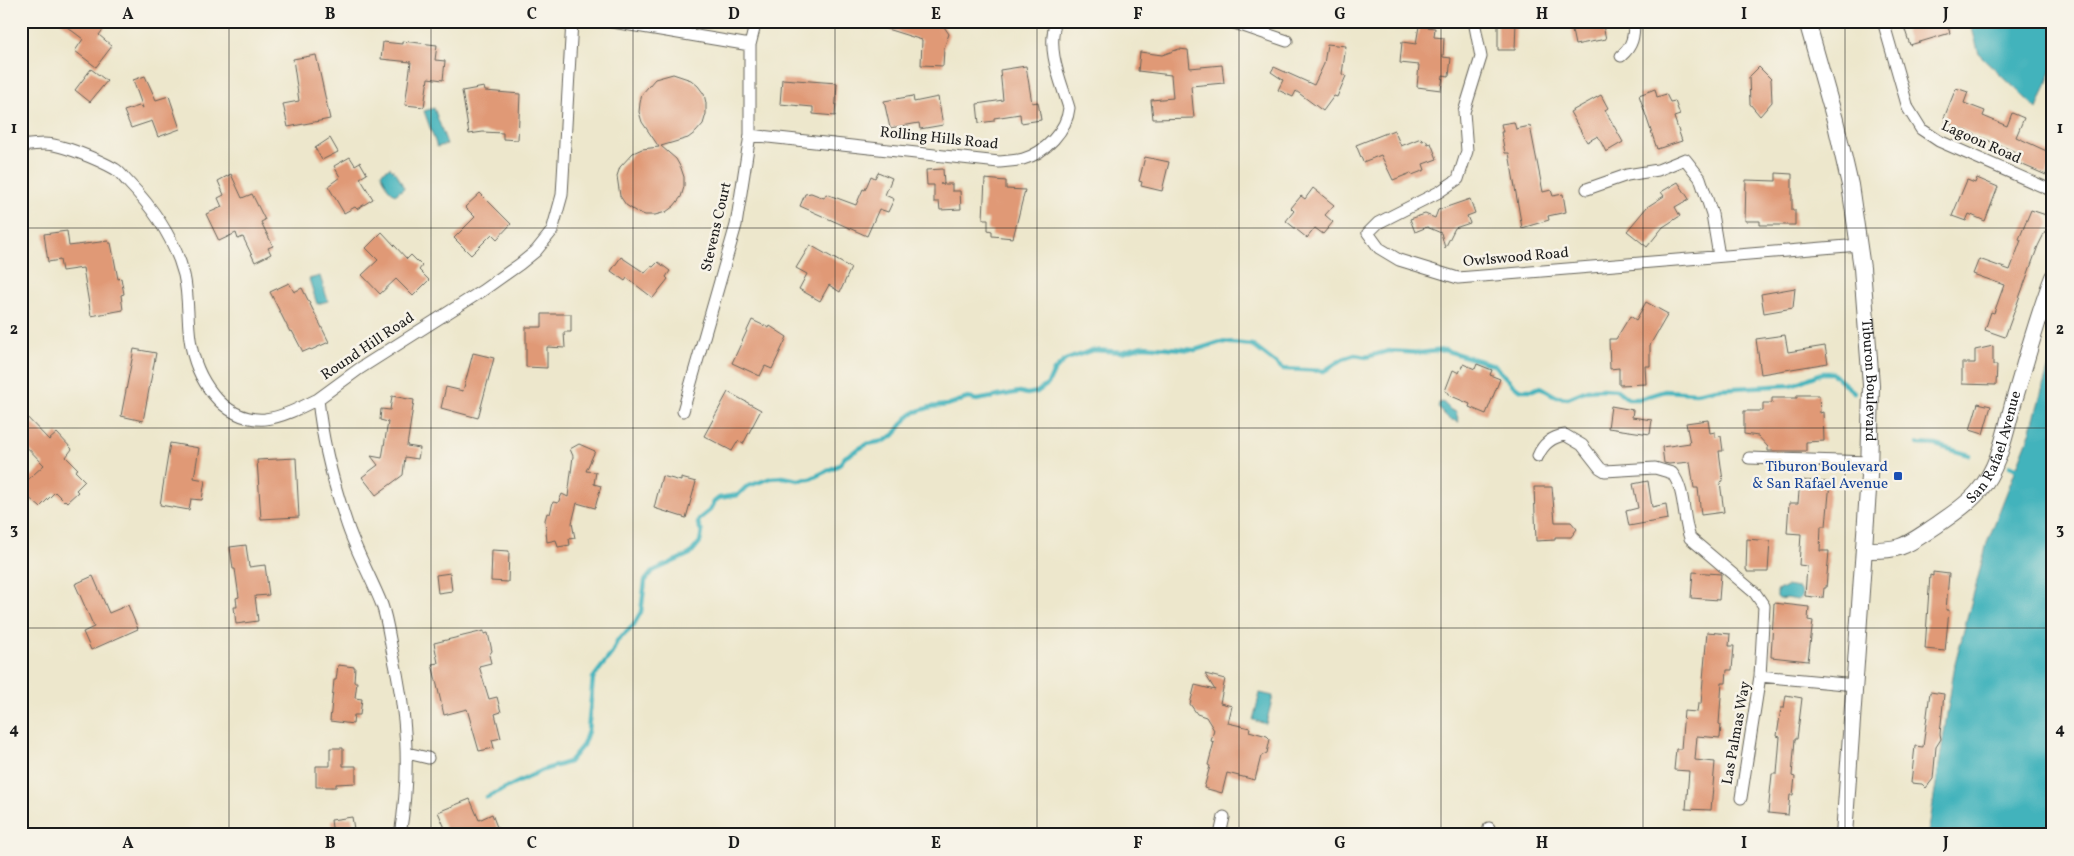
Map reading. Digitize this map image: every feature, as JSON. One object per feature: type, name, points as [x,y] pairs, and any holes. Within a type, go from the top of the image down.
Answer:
[{"type":"main road","name":"Tiburon Boulevard","points":[[1807,21],[1843,153],[1859,245],[1871,385],[1870,462],[1844,835]]},
{"type":"main road","name":"San Rafael Avenue","points":[[1864,550],[1890,550],[1904,547],[1958,510],[1973,498],[1984,484],[2000,451],[2036,325],[2053,277]]},
{"type":"street","name":"Round Hill Road","points":[[400,835],[406,798],[407,753],[406,726],[397,672],[382,607],[346,522],[324,442],[318,399],[359,369],[482,291],[520,264],[536,251],[552,231],[562,195],[572,21]]},
{"type":"street","points":[[607,21],[750,45]]},
{"type":"street","name":"Stevens Court","points":[[683,411],[736,225],[750,135],[750,45],[756,21]]},
{"type":"street","name":"Rolling Hills Road","points":[[750,135],[999,162],[1023,159],[1045,147],[1064,126],[1068,117],[1069,108],[1053,52],[1053,31],[1056,21]]},
{"type":"street","points":[[1229,21],[1288,41]]},
{"type":"street","name":"Owlswood Road","points":[[1474,21],[1481,57],[1464,112],[1467,151],[1458,179],[1440,192],[1378,223],[1368,233],[1379,248],[1399,260],[1458,278],[1859,245]]},
{"type":"street","points":[[1621,56],[1630,48],[1634,34],[1634,21]]},
{"type":"street","name":"Lagoon Road","points":[[1883,21],[1908,108],[1921,129],[1939,141],[2053,191]]},
{"type":"street","points":[[21,146],[46,144],[81,153],[116,170],[144,198],[166,232],[184,274],[189,306],[192,353],[201,375],[216,398],[237,415],[266,419],[297,410],[318,399]]},
{"type":"street","points":[[1587,189],[1627,175],[1658,170],[1685,159],[1700,178],[1712,214],[1719,256]]},
{"type":"street","points":[[1538,456],[1548,441],[1565,435],[1582,445],[1600,468],[1605,471],[1655,468],[1672,472],[1680,486],[1686,526],[1690,538],[1756,593],[1764,606],[1760,676]]},
{"type":"street","points":[[1749,458],[1870,462]]},
{"type":"street","name":"Las Palmas Way","points":[[1741,798],[1760,676],[1855,685]]},
{"type":"street","points":[[407,753],[428,758]]},
{"type":"street","points":[[1220,835],[1224,817]]},
{"type":"water","points":[[1970,21],[2053,21],[2053,67],[2037,109],[1979,54]]},
{"type":"water","points":[[434,108],[447,144],[437,147],[424,111]]},
{"type":"water","points":[[390,167],[397,174],[404,188],[395,195],[388,188],[381,173]]},
{"type":"water","points":[[320,276],[328,301],[317,304],[309,279]]},
{"type":"water","points":[[2053,351],[2053,835],[1928,835],[1955,664],[1987,543],[2030,433]]},
{"type":"water","points":[[1443,402],[1456,412],[1459,422],[1449,419],[1438,408],[1439,403]]},
{"type":"water","points":[[1786,586],[1798,588],[1802,593],[1801,598],[1797,600],[1779,599],[1777,591]]},
{"type":"water","points":[[1260,693],[1273,696],[1266,724],[1253,720]]},
{"type":"building","points":[[59,21],[98,21],[105,27],[99,35],[112,46],[96,67],[75,51],[83,39]]},
{"type":"building","points":[[871,21],[940,21],[949,34],[944,48],[943,66],[921,65],[922,40],[871,24]]},
{"type":"building","points":[[1498,21],[1516,21],[1515,50],[1498,50]]},
{"type":"building","points":[[1570,21],[1602,21],[1606,39],[1575,45]]},
{"type":"building","points":[[1905,21],[1946,21],[1950,33],[1910,45],[1905,30],[1908,29]]},
{"type":"building","points":[[1419,26],[1435,28],[1434,37],[1444,38],[1443,57],[1451,58],[1449,76],[1443,75],[1441,90],[1417,87],[1419,65],[1400,63],[1402,42],[1416,44]]},
{"type":"building","points":[[402,41],[437,45],[435,60],[445,61],[443,80],[428,78],[424,107],[405,105],[411,62],[381,59],[383,42],[402,44]]},
{"type":"building","points":[[1327,44],[1346,46],[1342,74],[1346,76],[1337,97],[1334,96],[1323,111],[1296,91],[1293,97],[1278,90],[1283,80],[1271,72],[1274,67],[1314,85],[1324,64]]},
{"type":"building","points":[[1179,49],[1188,50],[1190,68],[1222,65],[1224,83],[1191,86],[1194,118],[1153,119],[1151,100],[1173,98],[1171,75],[1138,71],[1140,52],[1162,55]]},
{"type":"building","points":[[316,55],[330,119],[288,127],[283,104],[299,101],[293,59]]},
{"type":"building","points":[[1026,66],[1032,103],[1038,102],[1041,120],[1021,123],[1020,114],[994,118],[994,121],[979,123],[977,104],[1003,100],[1000,70]]},
{"type":"building","points":[[1759,67],[1771,79],[1772,102],[1760,116],[1750,104],[1749,77]]},
{"type":"building","points":[[91,69],[107,81],[90,102],[75,90]]},
{"type":"building","points":[[673,74],[691,80],[698,86],[704,94],[706,114],[703,124],[688,138],[661,146],[676,159],[684,177],[684,187],[681,197],[666,212],[645,215],[626,205],[620,196],[617,176],[620,167],[633,153],[642,149],[659,147],[642,122],[639,112],[640,103],[642,94],[655,79]]},
{"type":"building","points":[[145,76],[156,100],[169,96],[180,129],[158,137],[152,121],[131,128],[124,111],[139,106],[143,108],[133,80]]},
{"type":"building","points":[[782,79],[837,83],[835,116],[813,114],[813,107],[780,104]]},
{"type":"building","points":[[484,87],[485,91],[520,94],[518,140],[503,139],[503,133],[483,132],[469,134],[462,91]]},
{"type":"building","points":[[1956,88],[1968,92],[1964,103],[1985,111],[1983,116],[2007,126],[2012,113],[2024,118],[2016,137],[2053,154],[2053,171],[2048,169],[2046,175],[2016,162],[2020,154],[1945,122],[1947,119],[1944,118]]},
{"type":"building","points":[[1655,89],[1657,97],[1666,94],[1670,102],[1675,101],[1680,115],[1674,117],[1682,141],[1657,149],[1639,95]]},
{"type":"building","points":[[1601,95],[1608,108],[1605,110],[1623,142],[1606,152],[1598,136],[1587,142],[1570,112]]},
{"type":"building","points":[[913,96],[914,102],[938,97],[943,125],[920,129],[919,123],[890,128],[884,101]]},
{"type":"building","points":[[1514,122],[1516,129],[1530,126],[1543,192],[1551,190],[1553,196],[1563,194],[1566,212],[1548,216],[1549,220],[1522,228],[1509,153],[1505,153],[1501,132],[1503,132],[1501,124]]},
{"type":"building","points":[[1394,130],[1401,146],[1421,138],[1422,141],[1426,140],[1428,144],[1431,143],[1437,159],[1423,164],[1425,170],[1393,180],[1381,155],[1363,162],[1356,145]]},
{"type":"building","points":[[330,138],[338,152],[322,160],[315,148]]},
{"type":"building","points":[[350,157],[355,165],[360,162],[367,174],[360,178],[373,199],[357,209],[355,207],[344,213],[328,186],[340,177],[334,166]]},
{"type":"building","points":[[1145,157],[1169,162],[1162,191],[1141,186],[1142,182],[1139,181]]},
{"type":"building","points":[[943,169],[944,184],[952,184],[952,191],[960,191],[961,209],[940,210],[939,202],[934,202],[934,185],[927,185],[926,170]]},
{"type":"building","points":[[878,172],[892,178],[885,195],[894,199],[888,212],[879,209],[867,236],[800,206],[805,194],[811,193],[824,198],[826,194],[856,205],[871,176],[875,178]]},
{"type":"building","points":[[1776,173],[1792,174],[1792,210],[1795,210],[1795,225],[1760,225],[1760,221],[1745,221],[1746,180],[1776,181]]},
{"type":"building","points":[[231,174],[242,198],[252,194],[265,220],[261,222],[273,246],[268,248],[271,254],[255,262],[243,237],[238,239],[236,233],[219,241],[206,214],[222,207],[218,198],[224,195],[218,181]]},
{"type":"building","points":[[1977,178],[1998,187],[1985,221],[1969,214],[1966,221],[1952,216],[1967,180],[1975,183]]},
{"type":"building","points":[[985,179],[1006,181],[1006,189],[1025,190],[1013,238],[992,236],[992,231],[988,230],[988,219],[983,219]]},
{"type":"building","points":[[1678,182],[1689,199],[1675,207],[1680,216],[1663,227],[1647,247],[1627,231],[1647,207],[1664,196],[1661,192]]},
{"type":"building","points":[[1313,188],[1334,205],[1325,215],[1333,222],[1323,234],[1315,228],[1307,238],[1286,221],[1294,211],[1291,208],[1301,196],[1305,199]]},
{"type":"building","points":[[480,193],[511,224],[497,239],[492,234],[471,255],[454,238],[475,217],[465,207]]},
{"type":"building","points":[[1470,199],[1475,213],[1467,216],[1470,223],[1455,228],[1445,248],[1441,233],[1427,227],[1415,232],[1410,219],[1425,214],[1435,218],[1438,210]]},
{"type":"building","points":[[2031,210],[2046,215],[2045,217],[2049,224],[2038,246],[2005,337],[1985,330],[1991,312],[1994,313],[2004,285],[1973,274],[1979,259],[2010,270],[2021,240],[2019,239]]},
{"type":"building","points":[[67,231],[69,246],[108,241],[111,243],[118,279],[121,278],[124,294],[121,295],[123,310],[91,316],[83,268],[62,271],[60,260],[48,262],[44,234]]},
{"type":"building","points":[[382,232],[407,259],[411,255],[422,266],[419,270],[429,280],[413,296],[396,279],[380,294],[362,275],[378,260],[366,248]]},
{"type":"building","points":[[810,245],[851,268],[840,292],[829,285],[820,301],[799,289],[807,274],[796,268]]},
{"type":"building","points":[[621,257],[645,273],[658,262],[670,271],[666,277],[668,279],[653,298],[627,278],[625,281],[611,271]]},
{"type":"building","points":[[289,283],[294,292],[302,288],[329,342],[303,352],[292,331],[290,332],[270,292]]},
{"type":"building","points":[[1795,288],[1793,308],[1764,313],[1761,294]]},
{"type":"building","points":[[1646,302],[1668,314],[1650,345],[1650,366],[1645,366],[1646,384],[1619,385],[1619,368],[1610,369],[1609,339],[1616,339],[1630,316],[1636,320]]},
{"type":"building","points":[[542,314],[571,314],[571,332],[564,332],[565,348],[547,347],[547,368],[526,367],[526,327],[542,327]]},
{"type":"building","points":[[752,320],[769,328],[770,326],[787,337],[772,369],[765,366],[760,376],[732,363]]},
{"type":"building","points":[[1785,335],[1788,352],[1825,346],[1828,363],[1761,374],[1756,339]]},
{"type":"building","points":[[1993,346],[1993,365],[1997,365],[1996,385],[1962,384],[1962,363],[1975,363],[1975,350]]},
{"type":"building","points":[[134,349],[156,353],[143,421],[121,416]]},
{"type":"building","points":[[473,353],[494,358],[478,418],[441,408],[446,387],[463,391]]},
{"type":"building","points":[[1463,364],[1475,369],[1477,364],[1492,370],[1490,375],[1500,379],[1486,414],[1469,407],[1470,404],[1449,395],[1445,391],[1453,370],[1459,373]]},
{"type":"building","points":[[728,392],[761,410],[743,444],[738,441],[732,451],[704,436]]},
{"type":"building","points":[[1797,395],[1819,395],[1820,413],[1823,412],[1824,441],[1806,442],[1806,451],[1768,451],[1768,447],[1758,436],[1744,434],[1744,411],[1763,411],[1763,403],[1772,403],[1772,398],[1797,398]]},
{"type":"building","points":[[392,396],[414,400],[407,446],[420,448],[418,459],[405,457],[403,475],[376,495],[362,477],[378,465],[371,456],[382,458],[388,422],[380,420],[381,409],[390,410]]},
{"type":"building","points":[[1978,403],[1991,406],[1983,434],[1970,430]]},
{"type":"building","points":[[1611,406],[1633,410],[1632,417],[1652,420],[1650,434],[1608,428]]},
{"type":"building","points":[[21,411],[49,440],[57,433],[72,449],[66,457],[78,469],[75,471],[85,481],[76,490],[78,492],[67,502],[55,492],[40,507],[28,497],[21,504],[21,486],[44,465],[21,441]]},
{"type":"building","points":[[1708,420],[1710,433],[1715,432],[1715,437],[1721,436],[1723,451],[1719,451],[1723,481],[1720,482],[1724,512],[1701,515],[1698,488],[1694,488],[1690,462],[1664,463],[1662,447],[1690,443],[1686,423]]},
{"type":"building","points":[[170,443],[199,448],[194,478],[205,480],[202,500],[191,499],[189,510],[160,505]]},
{"type":"building","points":[[579,444],[595,451],[586,471],[596,472],[594,484],[601,486],[595,508],[577,503],[572,523],[575,538],[569,539],[570,545],[558,547],[556,540],[547,542],[545,520],[547,513],[550,514],[553,502],[558,503],[562,494],[568,497],[573,456],[570,449]]},
{"type":"building","points":[[296,458],[299,517],[261,519],[257,460]]},
{"type":"building","points":[[662,476],[681,481],[681,478],[696,482],[686,518],[654,508]]},
{"type":"building","points":[[1800,480],[1830,482],[1826,526],[1821,526],[1820,551],[1829,551],[1826,588],[1824,588],[1823,598],[1805,596],[1807,566],[1799,565],[1801,534],[1787,533],[1789,503],[1798,503]]},
{"type":"building","points":[[1648,481],[1652,507],[1666,504],[1668,519],[1629,526],[1626,511],[1638,508],[1633,484]]},
{"type":"building","points":[[1534,487],[1552,487],[1555,522],[1571,522],[1577,529],[1571,537],[1555,537],[1555,540],[1536,541]]},
{"type":"building","points":[[1747,539],[1770,541],[1768,572],[1747,572]]},
{"type":"building","points":[[246,545],[249,567],[265,565],[269,595],[255,596],[258,621],[236,624],[234,607],[237,607],[236,598],[239,597],[230,547]]},
{"type":"building","points":[[492,550],[509,551],[508,582],[491,581]]},
{"type":"building","points":[[1693,572],[1721,574],[1719,600],[1691,598]]},
{"type":"building","points":[[1933,572],[1949,574],[1946,610],[1949,610],[1945,651],[1925,649],[1930,575],[1933,576]]},
{"type":"building","points":[[450,573],[452,591],[438,593],[436,575]]},
{"type":"building","points":[[93,576],[109,613],[128,605],[138,629],[91,650],[83,632],[94,627],[75,584]]},
{"type":"building","points":[[1774,603],[1809,607],[1808,620],[1813,621],[1808,661],[1771,657]]},
{"type":"building","points":[[484,631],[484,634],[488,633],[492,651],[489,655],[491,663],[479,666],[489,699],[497,697],[501,712],[495,714],[501,738],[492,740],[494,748],[479,751],[467,709],[444,715],[432,664],[438,663],[434,643]]},
{"type":"building","points":[[1707,632],[1730,634],[1729,646],[1734,646],[1732,670],[1727,670],[1726,683],[1722,683],[1719,724],[1721,725],[1720,738],[1697,736],[1695,760],[1715,762],[1711,810],[1686,809],[1689,771],[1674,770],[1676,749],[1681,749],[1684,711],[1697,712],[1698,704],[1701,704]]},
{"type":"building","points":[[338,665],[355,667],[354,682],[357,682],[355,698],[362,699],[360,715],[354,715],[353,724],[330,721],[334,680],[336,680]]},
{"type":"building","points":[[1205,674],[1225,679],[1220,703],[1232,706],[1228,723],[1250,728],[1249,731],[1267,736],[1270,739],[1267,753],[1261,756],[1255,780],[1227,773],[1222,793],[1204,788],[1210,766],[1208,765],[1214,742],[1211,741],[1214,730],[1206,717],[1197,714],[1190,704],[1195,685],[1215,690]]},
{"type":"building","points":[[1930,692],[1944,694],[1941,739],[1936,747],[1933,779],[1926,788],[1922,784],[1911,783],[1915,746],[1923,747]]},
{"type":"building","points":[[1786,695],[1802,698],[1797,739],[1795,739],[1792,776],[1795,777],[1793,795],[1790,795],[1788,815],[1768,813],[1772,774],[1777,774],[1780,737],[1777,736],[1781,708],[1784,708]]},
{"type":"building","points":[[330,748],[343,748],[343,766],[356,766],[356,783],[336,784],[336,787],[316,787],[316,766],[330,766]]},
{"type":"building","points":[[470,799],[479,820],[492,814],[500,835],[448,835],[438,812]]},
{"type":"building","points":[[352,817],[355,835],[333,835],[331,820]]},
{"type":"waterway","points":[[487,797],[543,770],[569,762],[583,745],[588,731],[593,678],[612,653],[617,641],[633,626],[641,612],[645,581],[653,571],[690,554],[700,542],[702,532],[698,524],[699,519],[709,511],[714,502],[719,498],[738,495],[746,487],[771,478],[810,479],[839,465],[845,457],[867,444],[884,441],[894,435],[906,419],[915,412],[968,398],[977,400],[1020,392],[1027,394],[1037,392],[1048,384],[1054,371],[1065,360],[1093,350],[1122,352],[1143,346],[1195,350],[1221,342],[1252,345],[1283,369],[1324,371],[1343,359],[1355,355],[1366,357],[1389,351],[1420,353],[1444,350],[1494,365],[1513,385],[1522,390],[1533,390],[1540,387],[1557,397],[1568,398],[1587,390],[1602,389],[1617,390],[1628,399],[1639,399],[1665,391],[1696,393],[1716,389],[1792,385],[1822,373],[1832,373],[1854,392]]},
{"type":"waterway","points":[[1918,444],[1936,445],[1969,455]]},
{"type":"waterway","points":[[2010,466],[2016,468]]},
{"type":"place","name":"Tiburon Boulevard & San Rafael Avenue","points":[[1898,476]]}]
